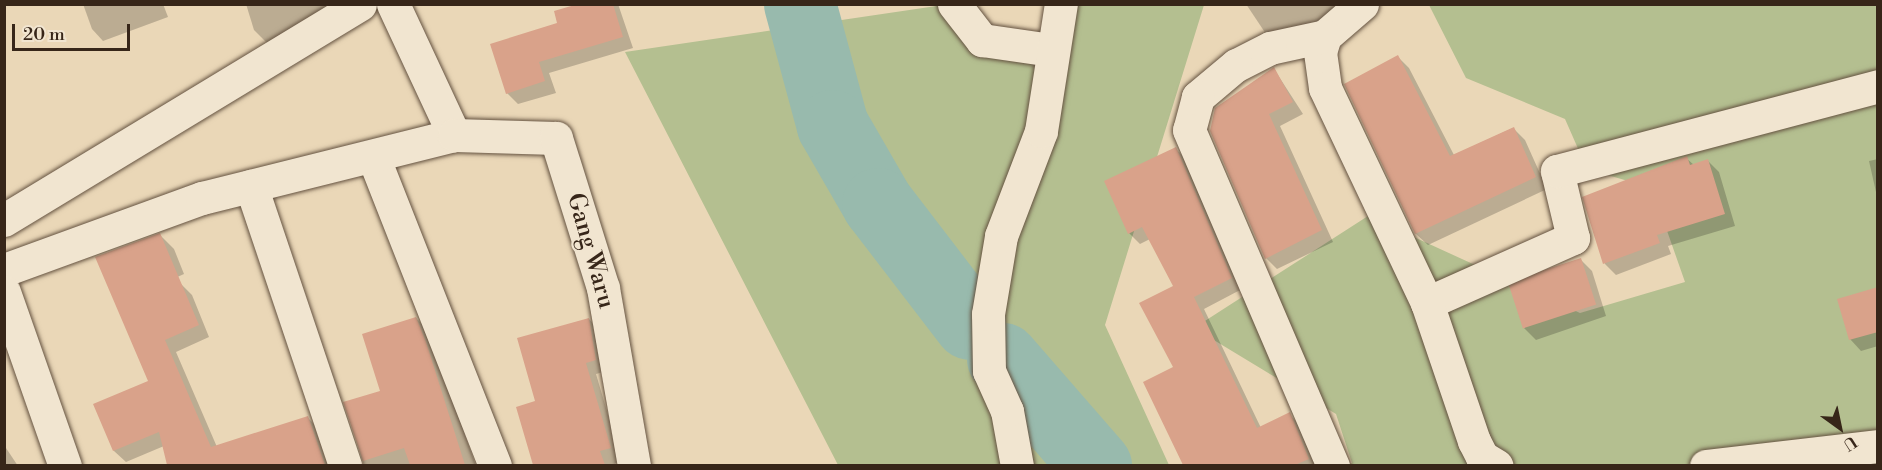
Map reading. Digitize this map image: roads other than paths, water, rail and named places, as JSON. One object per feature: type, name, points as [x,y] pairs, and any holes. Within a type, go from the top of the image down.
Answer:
[{"type":"street","points":[[4,220],[360,4]]},
{"type":"street","points":[[4,270],[202,198],[454,135],[393,4]]},
{"type":"street","points":[[954,4],[982,40],[1051,51]]},
{"type":"street","points":[[1017,465],[1007,411],[989,371],[988,314],[1001,236],[1041,131],[1051,51],[1061,4]]},
{"type":"street","points":[[1362,4],[1325,36],[1320,51],[1325,88],[1428,303],[1474,441],[1482,457],[1497,465]]},
{"type":"street","points":[[1325,36],[1289,42],[1236,65],[1198,97],[1189,130],[1333,465]]},
{"type":"street","points":[[1428,303],[1573,238],[1557,171],[1878,86]]},
{"type":"street","name":"Gang Waru","points":[[454,135],[555,138],[603,288],[634,465]]},
{"type":"street","points":[[373,156],[495,465]]},
{"type":"street","points":[[251,186],[345,465]]},
{"type":"street","points":[[4,292],[65,465]]},
{"type":"street","points":[[1706,465],[1878,446]]},
{"type":"waterway","points":[[800,4],[833,126],[878,204],[970,324]]},
{"type":"waterway","points":[[1003,359],[1096,466]]}]
